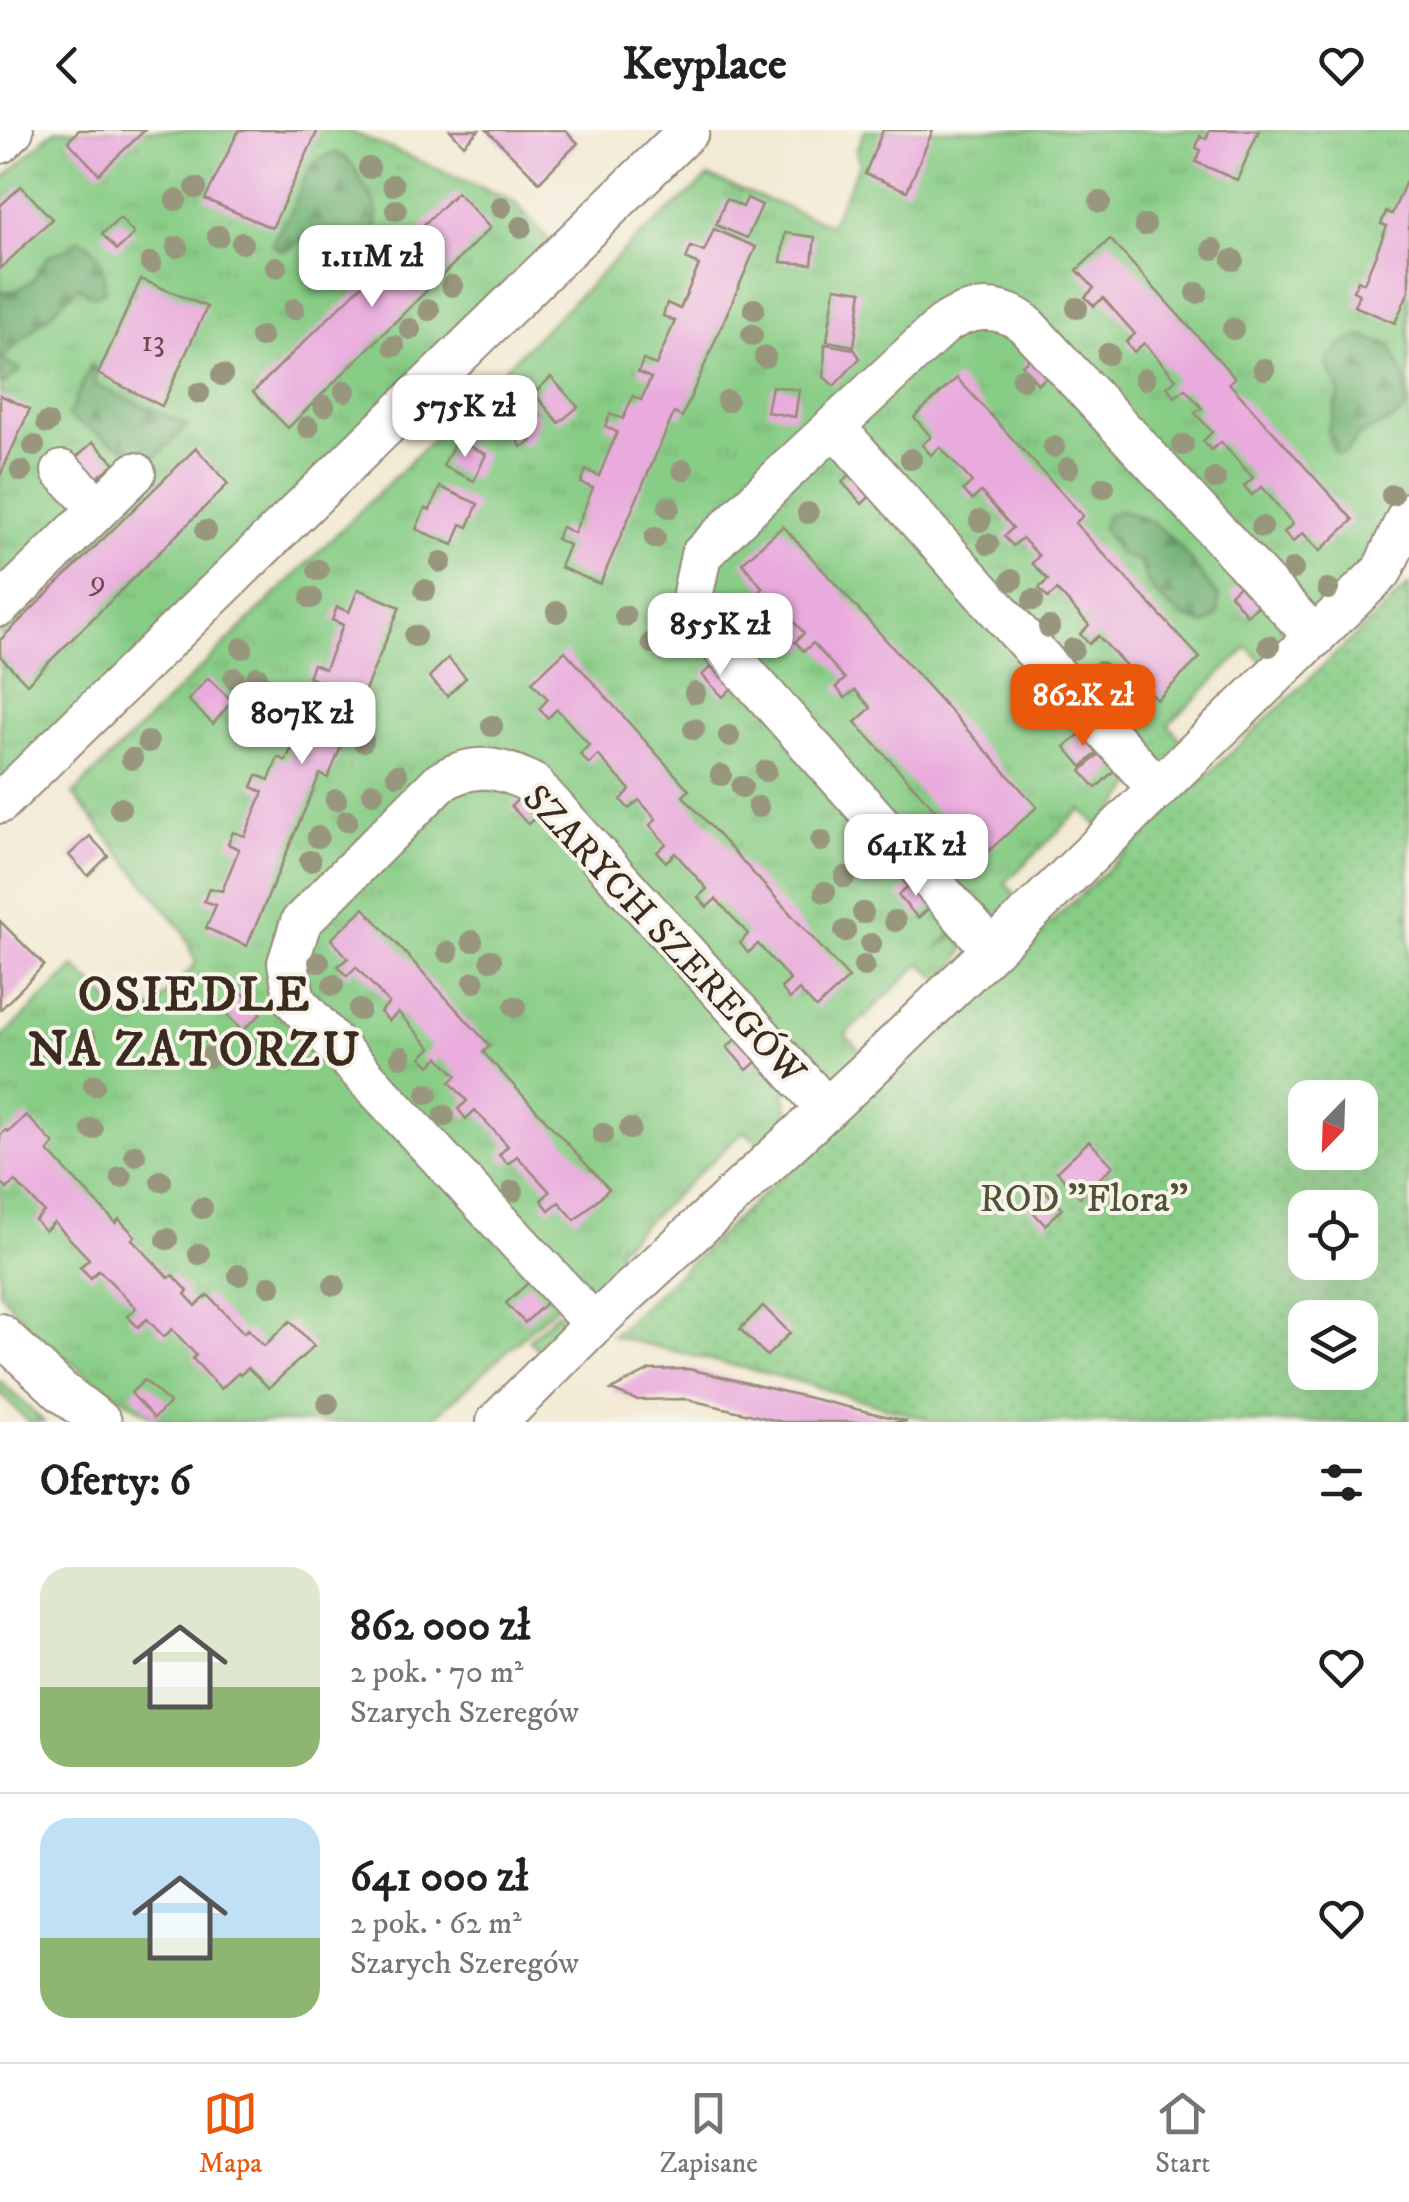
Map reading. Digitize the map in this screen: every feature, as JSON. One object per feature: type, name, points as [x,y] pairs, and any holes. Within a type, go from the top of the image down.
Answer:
[{"type":"street","points":[[0,142],[13,130]]},
{"type":"street","points":[[0,803],[664,139]]},
{"type":"street","points":[[991,948],[708,631],[697,612],[694,584],[700,556],[834,426],[957,315],[982,310],[1017,318],[1315,637]]},
{"type":"street","points":[[834,426],[1158,788]]},
{"type":"street","points":[[62,471],[99,508]]},
{"type":"street","points":[[0,606],[135,473]]},
{"type":"street","name":"SZARYCH SZEREGÓW","points":[[497,1422],[594,1324],[827,1110],[1315,637],[1382,570],[1409,513]]},
{"type":"street","name":"SZARYCH SZEREGÓW","points":[[594,1324],[322,1030],[291,991],[288,962],[301,922],[439,784],[452,775],[492,767],[533,784],[827,1110]]},
{"type":"street","points":[[0,1334],[101,1422]]},
{"type":"green space","points":[[54,130],[347,130],[515,202],[562,255],[0,803],[0,182]]},
{"type":"green space","points":[[865,130],[1409,130],[1409,488],[1379,561],[1329,609],[1281,627],[1284,641],[1267,667],[1248,647],[1168,725],[1186,745],[1132,787],[1101,829],[1081,809],[1005,883],[1023,903],[992,923],[974,913],[936,949],[959,932],[964,951],[943,983],[921,963],[845,1035],[865,1056],[836,1078],[812,1067],[784,1094],[787,1117],[776,1135],[763,1146],[744,1131],[617,1249],[628,1268],[618,1280],[607,1288],[578,1286],[429,1422],[161,1422],[102,1386],[40,1338],[0,1293],[0,1040],[75,967],[135,1026],[196,964],[184,932],[73,794],[631,244],[709,177],[830,225],[860,163],[856,151]]},
{"type":"green space","points":[[336,153],[353,165],[375,203],[375,229],[355,246],[338,248],[299,240],[291,249],[281,251],[272,244],[305,177],[317,162]]},
{"type":"green space","points":[[80,239],[100,260],[105,290],[98,295],[88,294],[79,286],[1,360],[21,369],[4,384],[0,383],[0,292],[15,291],[33,280],[47,257]]},
{"type":"green space","points":[[1364,337],[1391,346],[1406,382],[1405,410],[1358,436],[1345,454],[1335,453],[1327,432],[1340,392],[1327,363],[1342,345]]},
{"type":"green space","points":[[91,364],[96,372],[95,385],[188,425],[150,463],[68,417]]},
{"type":"green space","points":[[1120,511],[1153,524],[1177,544],[1219,597],[1218,615],[1206,625],[1195,622],[1156,595],[1142,564],[1118,554],[1102,528],[1106,515]]},
{"type":"green space","name":"ROD \"Flora\"","points":[[1409,585],[1409,1422],[936,1422],[797,1381],[612,1336]]},
{"type":"green space","points":[[558,1312],[566,1324],[548,1359],[528,1340]]},
{"type":"green space","points":[[0,1381],[44,1422],[29,1422],[0,1394]]},
{"type":"building","points":[[79,130],[145,130],[99,174],[68,141]]},
{"type":"building","points":[[239,130],[318,130],[272,228],[205,199]]},
{"type":"building","points":[[450,130],[479,130],[464,145]]},
{"type":"building","points":[[487,130],[565,130],[578,143],[539,182]]},
{"type":"building","points":[[883,130],[933,130],[907,191],[865,174]]},
{"type":"building","points":[[1210,130],[1259,130],[1237,180],[1196,162],[1201,150],[1196,148],[1200,136],[1206,139]]},
{"type":"building","points":[[1409,174],[1409,291],[1395,323],[1354,306],[1359,294],[1353,291],[1358,280],[1364,283],[1387,226],[1381,224],[1386,212],[1392,214]]},
{"type":"building","points":[[21,186],[52,219],[0,269],[0,206]]},
{"type":"building","points":[[457,192],[490,228],[288,428],[253,392]]},
{"type":"building","points":[[747,198],[762,205],[747,238],[716,225],[726,199],[743,207]]},
{"type":"building","points":[[120,218],[134,234],[117,250],[102,234]]},
{"type":"building","points":[[714,229],[756,247],[682,417],[674,413],[600,584],[560,567],[569,545],[556,539],[562,527],[574,533],[593,488],[581,483],[586,470],[599,476],[617,432],[605,426],[610,414],[623,419],[633,396],[641,400],[651,378],[638,372],[643,360],[656,365],[675,321],[663,316],[667,303],[680,309],[699,265],[686,259],[691,247],[704,252]]},
{"type":"building","points":[[785,233],[815,237],[812,264],[781,262]]},
{"type":"building","points":[[1110,239],[1235,378],[1229,383],[1353,520],[1320,551],[1303,533],[1293,542],[1284,532],[1293,524],[1262,487],[1252,495],[1244,486],[1253,478],[1221,442],[1211,450],[1203,441],[1212,432],[1195,413],[1202,408],[1185,389],[1175,397],[1167,387],[1176,379],[1144,343],[1134,352],[1126,342],[1135,334],[1103,298],[1094,306],[1085,297],[1094,288],[1077,270]]},
{"type":"building","points":[[141,279],[207,307],[162,406],[98,374]]},
{"type":"building","points":[[835,287],[862,291],[854,346],[827,341]]},
{"type":"building","points":[[825,344],[854,349],[860,358],[834,386],[824,377]]},
{"type":"building","points":[[1037,352],[1054,371],[1038,384],[1022,365]]},
{"type":"building","points":[[551,377],[578,407],[559,423],[534,393]]},
{"type":"building","points":[[957,378],[1083,516],[1075,523],[1200,658],[1157,700],[1140,681],[1130,690],[1121,680],[1131,671],[1098,636],[1089,644],[1080,634],[1089,625],[1057,590],[1048,598],[1039,588],[1048,580],[1032,563],[1039,556],[1022,538],[1013,546],[1004,536],[1013,528],[981,492],[972,500],[963,490],[972,482],[940,447],[931,455],[922,445],[931,437],[914,417]]},
{"type":"building","points":[[772,386],[799,390],[795,417],[767,412]]},
{"type":"building","points":[[510,390],[521,390],[523,397],[531,395],[537,404],[534,411],[540,415],[531,442],[521,447],[516,436],[508,439],[495,423]]},
{"type":"building","points":[[0,395],[30,409],[0,476]]},
{"type":"building","points":[[456,440],[486,454],[474,481],[443,466]]},
{"type":"building","points":[[93,442],[115,463],[96,479],[75,458]]},
{"type":"building","points":[[196,448],[228,484],[27,684],[0,656],[0,640]]},
{"type":"building","points":[[856,469],[877,490],[862,504],[842,482]]},
{"type":"building","points":[[440,487],[478,504],[468,527],[461,524],[453,545],[416,529]]},
{"type":"building","points":[[783,526],[1037,807],[980,859],[855,722],[871,708],[855,690],[845,698],[836,687],[845,679],[813,643],[804,651],[795,642],[804,633],[772,598],[763,606],[754,596],[763,588],[742,563]]},
{"type":"building","points":[[1245,580],[1264,601],[1247,615],[1230,594]]},
{"type":"building","points":[[358,589],[400,607],[328,778],[320,774],[247,946],[206,928],[216,905],[204,901],[209,888],[222,891],[239,849],[228,844],[233,832],[245,836],[263,792],[252,787],[257,775],[269,780],[278,757],[286,761],[296,737],[285,733],[290,720],[302,725],[320,682],[308,677],[313,664],[325,669],[343,625],[332,620],[337,607],[349,612]]},
{"type":"building","points":[[565,651],[689,790],[683,796],[849,978],[816,1008],[799,990],[790,999],[781,988],[790,980],[758,944],[748,953],[740,943],[748,934],[716,899],[707,907],[698,897],[707,889],[675,853],[666,862],[657,852],[666,844],[650,825],[656,819],[639,800],[629,809],[621,800],[630,790],[598,755],[589,764],[580,754],[589,745],[557,709],[548,718],[539,709],[548,699],[532,682]]},
{"type":"building","points":[[448,658],[466,678],[447,696],[429,677]]},
{"type":"building","points":[[719,660],[738,682],[723,697],[702,675]]},
{"type":"building","points":[[208,678],[232,701],[213,724],[188,700]]},
{"type":"building","points":[[1084,731],[1100,750],[1082,767],[1065,747]]},
{"type":"building","points":[[1105,748],[1120,765],[1096,788],[1081,771]]},
{"type":"building","points":[[523,795],[540,814],[528,824],[511,806]]},
{"type":"building","points":[[90,836],[108,856],[88,876],[69,855]]},
{"type":"building","points":[[915,880],[935,903],[918,918],[898,895]]},
{"type":"building","points":[[364,908],[490,1046],[483,1052],[609,1189],[575,1220],[559,1202],[549,1210],[541,1200],[550,1192],[517,1156],[508,1164],[499,1155],[508,1146],[475,1110],[466,1119],[458,1109],[467,1101],[450,1082],[457,1076],[439,1057],[430,1066],[421,1057],[431,1048],[398,1012],[389,1021],[380,1012],[389,1003],[356,967],[347,976],[338,966],[348,958],[331,939]]},
{"type":"building","points":[[0,921],[44,965],[0,1010]]},
{"type":"building","points":[[241,991],[261,1014],[242,1031],[222,1009]]},
{"type":"building","points":[[741,1034],[763,1056],[747,1070],[727,1047]]},
{"type":"building","points":[[26,1115],[54,1144],[48,1151],[116,1223],[119,1219],[135,1236],[132,1239],[169,1278],[173,1275],[196,1306],[208,1295],[244,1333],[248,1329],[264,1346],[290,1321],[314,1346],[269,1388],[248,1368],[221,1389],[172,1329],[164,1337],[147,1319],[138,1327],[127,1316],[136,1308],[99,1270],[91,1278],[80,1267],[89,1259],[54,1222],[45,1231],[35,1220],[44,1212],[15,1181],[7,1189],[0,1181],[0,1135],[9,1132]]},
{"type":"building","points":[[1089,1141],[1113,1166],[1080,1197],[1057,1171]]},
{"type":"building","points":[[1043,1188],[1062,1209],[1045,1225],[1026,1204]]},
{"type":"building","points":[[529,1282],[547,1302],[525,1323],[506,1303]]},
{"type":"building","points":[[763,1306],[790,1333],[767,1356],[740,1329]]},
{"type":"building","points":[[689,1369],[906,1422],[782,1422],[686,1399],[636,1400],[611,1390],[650,1370]]},
{"type":"building","points":[[144,1380],[170,1403],[154,1418],[131,1393]]},
{"type":"district","name":"OSIEDLE NA ZATORZU","points":[[195,1020]]}]
